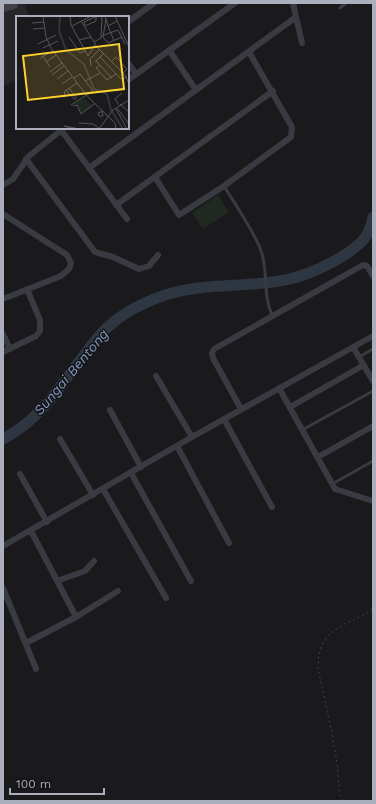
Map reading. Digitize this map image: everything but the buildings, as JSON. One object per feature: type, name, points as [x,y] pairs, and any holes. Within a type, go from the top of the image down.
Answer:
[{"type":"street","points":[[129,21],[154,3]]},
{"type":"street","points":[[129,79],[235,3]]},
{"type":"street","points":[[292,3],[302,43]]},
{"type":"street","points":[[89,168],[296,17]]},
{"type":"street","points":[[169,50],[196,90]]},
{"type":"street","points":[[154,177],[179,214],[224,186],[293,134],[292,126],[273,90],[249,52]]},
{"type":"street","points":[[129,64],[136,74]]},
{"type":"street","points":[[116,204],[273,90]]},
{"type":"street","points":[[3,185],[13,178],[26,159],[62,129],[127,220]]},
{"type":"street","points":[[26,159],[95,252],[113,257],[139,269],[149,266],[158,255]]},
{"type":"street","points":[[3,214],[70,258],[71,263],[65,274],[3,299]]},
{"type":"street","points":[[241,409],[213,358],[212,353],[214,349],[363,265],[367,266],[373,276]]},
{"type":"street","points":[[3,352],[36,336],[40,331],[40,320],[27,289]]},
{"type":"street","points":[[3,334],[10,349]]},
{"type":"street","points":[[3,546],[241,409],[373,336]]},
{"type":"street","points":[[353,347],[373,381]]},
{"type":"street","points":[[290,407],[364,365]]},
{"type":"street","points":[[156,376],[192,437]]},
{"type":"street","points":[[279,388],[335,489],[373,501]]},
{"type":"street","points":[[110,410],[141,467]]},
{"type":"street","points":[[224,419],[272,507]]},
{"type":"street","points":[[318,457],[373,426]]},
{"type":"street","points":[[60,438],[93,495]]},
{"type":"street","points":[[177,446],[229,543]]},
{"type":"street","points":[[131,473],[191,582]]},
{"type":"street","points":[[20,474],[47,522]]},
{"type":"street","points":[[103,489],[166,598]]},
{"type":"street","points":[[31,531],[76,616]]},
{"type":"street","points":[[58,581],[85,571],[94,561]]},
{"type":"street","points":[[3,588],[36,669]]},
{"type":"street","points":[[26,643],[118,592]]},
{"type":"lane","points":[[340,8],[346,3]]},
{"type":"lane","points":[[224,186],[260,248],[265,270],[266,295],[272,315]]},
{"type":"lane","points":[[359,357],[373,349]]},
{"type":"lane","points":[[302,430],[373,391]]},
{"type":"lane","points":[[332,484],[373,461]]},
{"type":"path","points":[[343,801],[340,795],[336,756],[318,668],[318,658],[330,634],[342,624],[365,615],[373,609]]},
{"type":"shaded area","points":[[3,3],[25,3],[29,16],[16,16],[16,80],[3,87]]},
{"type":"shaded area","points":[[218,195],[229,212],[203,229],[192,213]]},
{"type":"waterway","name":"Sungai Bentong","points":[[3,439],[33,418],[57,391],[89,348],[107,327],[130,311],[156,298],[178,291],[205,287],[259,284],[309,273],[335,261],[359,244],[366,236],[373,217]]}]
